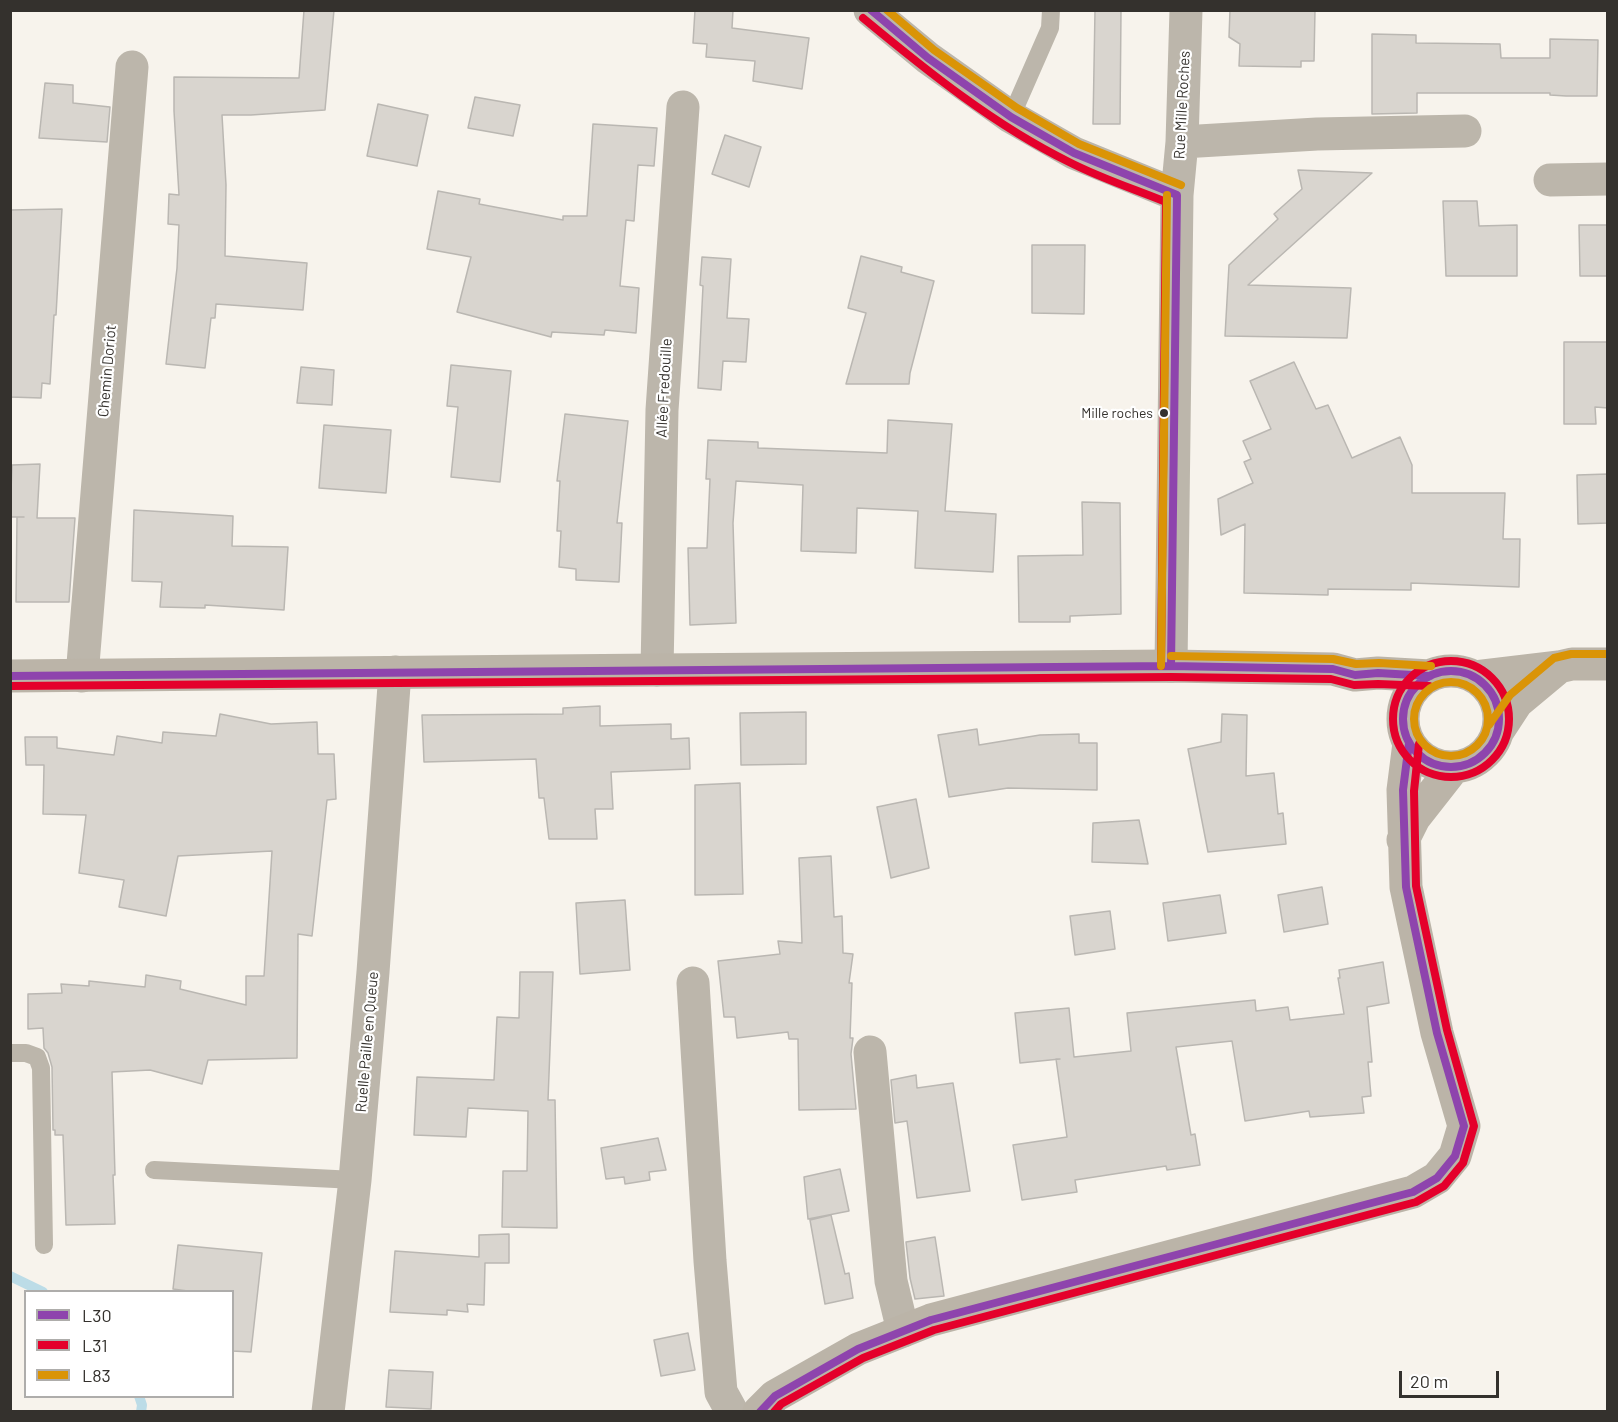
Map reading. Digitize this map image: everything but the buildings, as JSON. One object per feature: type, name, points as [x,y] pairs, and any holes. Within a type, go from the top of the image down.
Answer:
[{"type":"street","points":[[870,10],[928,58],[1011,117],[1074,153],[1177,195]]},
{"type":"street","name":"Rue Mille Roches","points":[[1171,666],[1177,195],[1182,142],[1186,10]]},
{"type":"street","name":"Chemin Doriot","points":[[82,676],[132,67]]},
{"type":"street","name":"Allée Fredouille","points":[[657,669],[662,410],[683,107]]},
{"type":"street","points":[[1182,142],[1317,134],[1465,131]]},
{"type":"street","points":[[1550,180],[1608,179]]},
{"type":"street","points":[[1475,677],[1572,664],[1608,664]]},
{"type":"street","points":[[10,676],[1171,666],[1333,669],[1355,675],[1378,673],[1430,676]]},
{"type":"street","points":[[1355,675],[1406,731],[1419,755],[1433,764],[1454,767],[1465,766],[1480,758],[1491,746],[1517,702],[1559,667]]},
{"type":"street","points":[[759,1412],[775,1396],[858,1349],[931,1320],[1413,1191],[1437,1178],[1455,1156],[1464,1126],[1437,1033],[1406,887],[1403,840],[1406,731],[1404,708],[1416,686],[1430,676],[1445,671],[1460,672],[1475,677],[1487,687],[1495,700],[1499,715],[1498,731]]},
{"type":"street","name":"Ruelle Paille en Queue","points":[[328,1412],[355,1179],[395,672]]},
{"type":"street","points":[[1403,840],[1414,818],[1454,767]]},
{"type":"street","points":[[693,983],[710,1261],[721,1392],[732,1412]]},
{"type":"street","points":[[870,1052],[891,1281],[903,1331]]},
{"type":"lane","points":[[1011,117],[1050,28],[1051,10]]},
{"type":"lane","points":[[10,1053],[26,1053],[37,1057],[41,1068],[44,1245]]},
{"type":"lane","points":[[154,1170],[355,1179]]},
{"type":"waterway","points":[[10,1276],[39,1290]]},
{"type":"waterway","points":[[140,1398],[141,1412]]},
{"type":"transit line","name":"L30","points":[[871,10],[928,58],[1011,117],[1074,153],[1177,195],[1171,666]]},
{"type":"transit line","name":"L83","points":[[887,10],[934,50],[1017,108],[1079,144],[1181,185]]},
{"type":"transit line","name":"L31","points":[[863,18],[962,96],[1014,131],[1081,168],[1166,202],[1161,666]]},
{"type":"transit line","name":"L83","points":[[1161,666],[1167,195]]},
{"type":"transit line","name":"L83","points":[[1489,725],[1510,695],[1554,658],[1571,654],[1608,654]]},
{"type":"transit line","name":"L83","points":[[1171,656],[1333,659],[1356,664],[1431,666]]},
{"type":"transit line","name":"L31","points":[[1451,661],[1473,665],[1492,678],[1505,697],[1509,719],[1505,741],[1492,760],[1473,773],[1451,777],[1429,773],[1410,760],[1397,741],[1393,719],[1397,697],[1410,678],[1429,665],[1451,661]]},
{"type":"transit line","name":"L30","points":[[10,676],[1171,666],[1333,669],[1355,675],[1378,673],[1430,676]]},
{"type":"transit line","name":"L30","points":[[1451,671],[1469,675],[1485,685],[1495,701],[1499,719],[1495,737],[1485,753],[1469,763],[1451,767],[1433,763],[1417,753],[1407,737],[1403,719],[1407,701],[1417,685],[1433,675],[1451,671]]},
{"type":"transit line","name":"L31","points":[[10,686],[1171,677],[1331,679],[1354,685],[1429,686]]},
{"type":"transit line","name":"L83","points":[[1444,682],[1458,682],[1472,688],[1482,698],[1488,712],[1488,719],[1486,733],[1472,750],[1458,756],[1444,756],[1430,750],[1420,740],[1414,726],[1414,712],[1420,698],[1430,688],[1444,682]]},
{"type":"transit line","name":"L30","points":[[760,1412],[775,1396],[858,1349],[931,1320],[1413,1192],[1437,1178],[1455,1156],[1464,1126],[1437,1033],[1406,887],[1403,790],[1409,743]]},
{"type":"transit line","name":"L31","points":[[774,1412],[781,1404],[863,1358],[934,1330],[1416,1202],[1444,1186],[1463,1163],[1474,1126],[1447,1030],[1416,886],[1414,791],[1419,744]]},
{"type":"place","name":"Mille roches","points":[[1164,413]]}]
